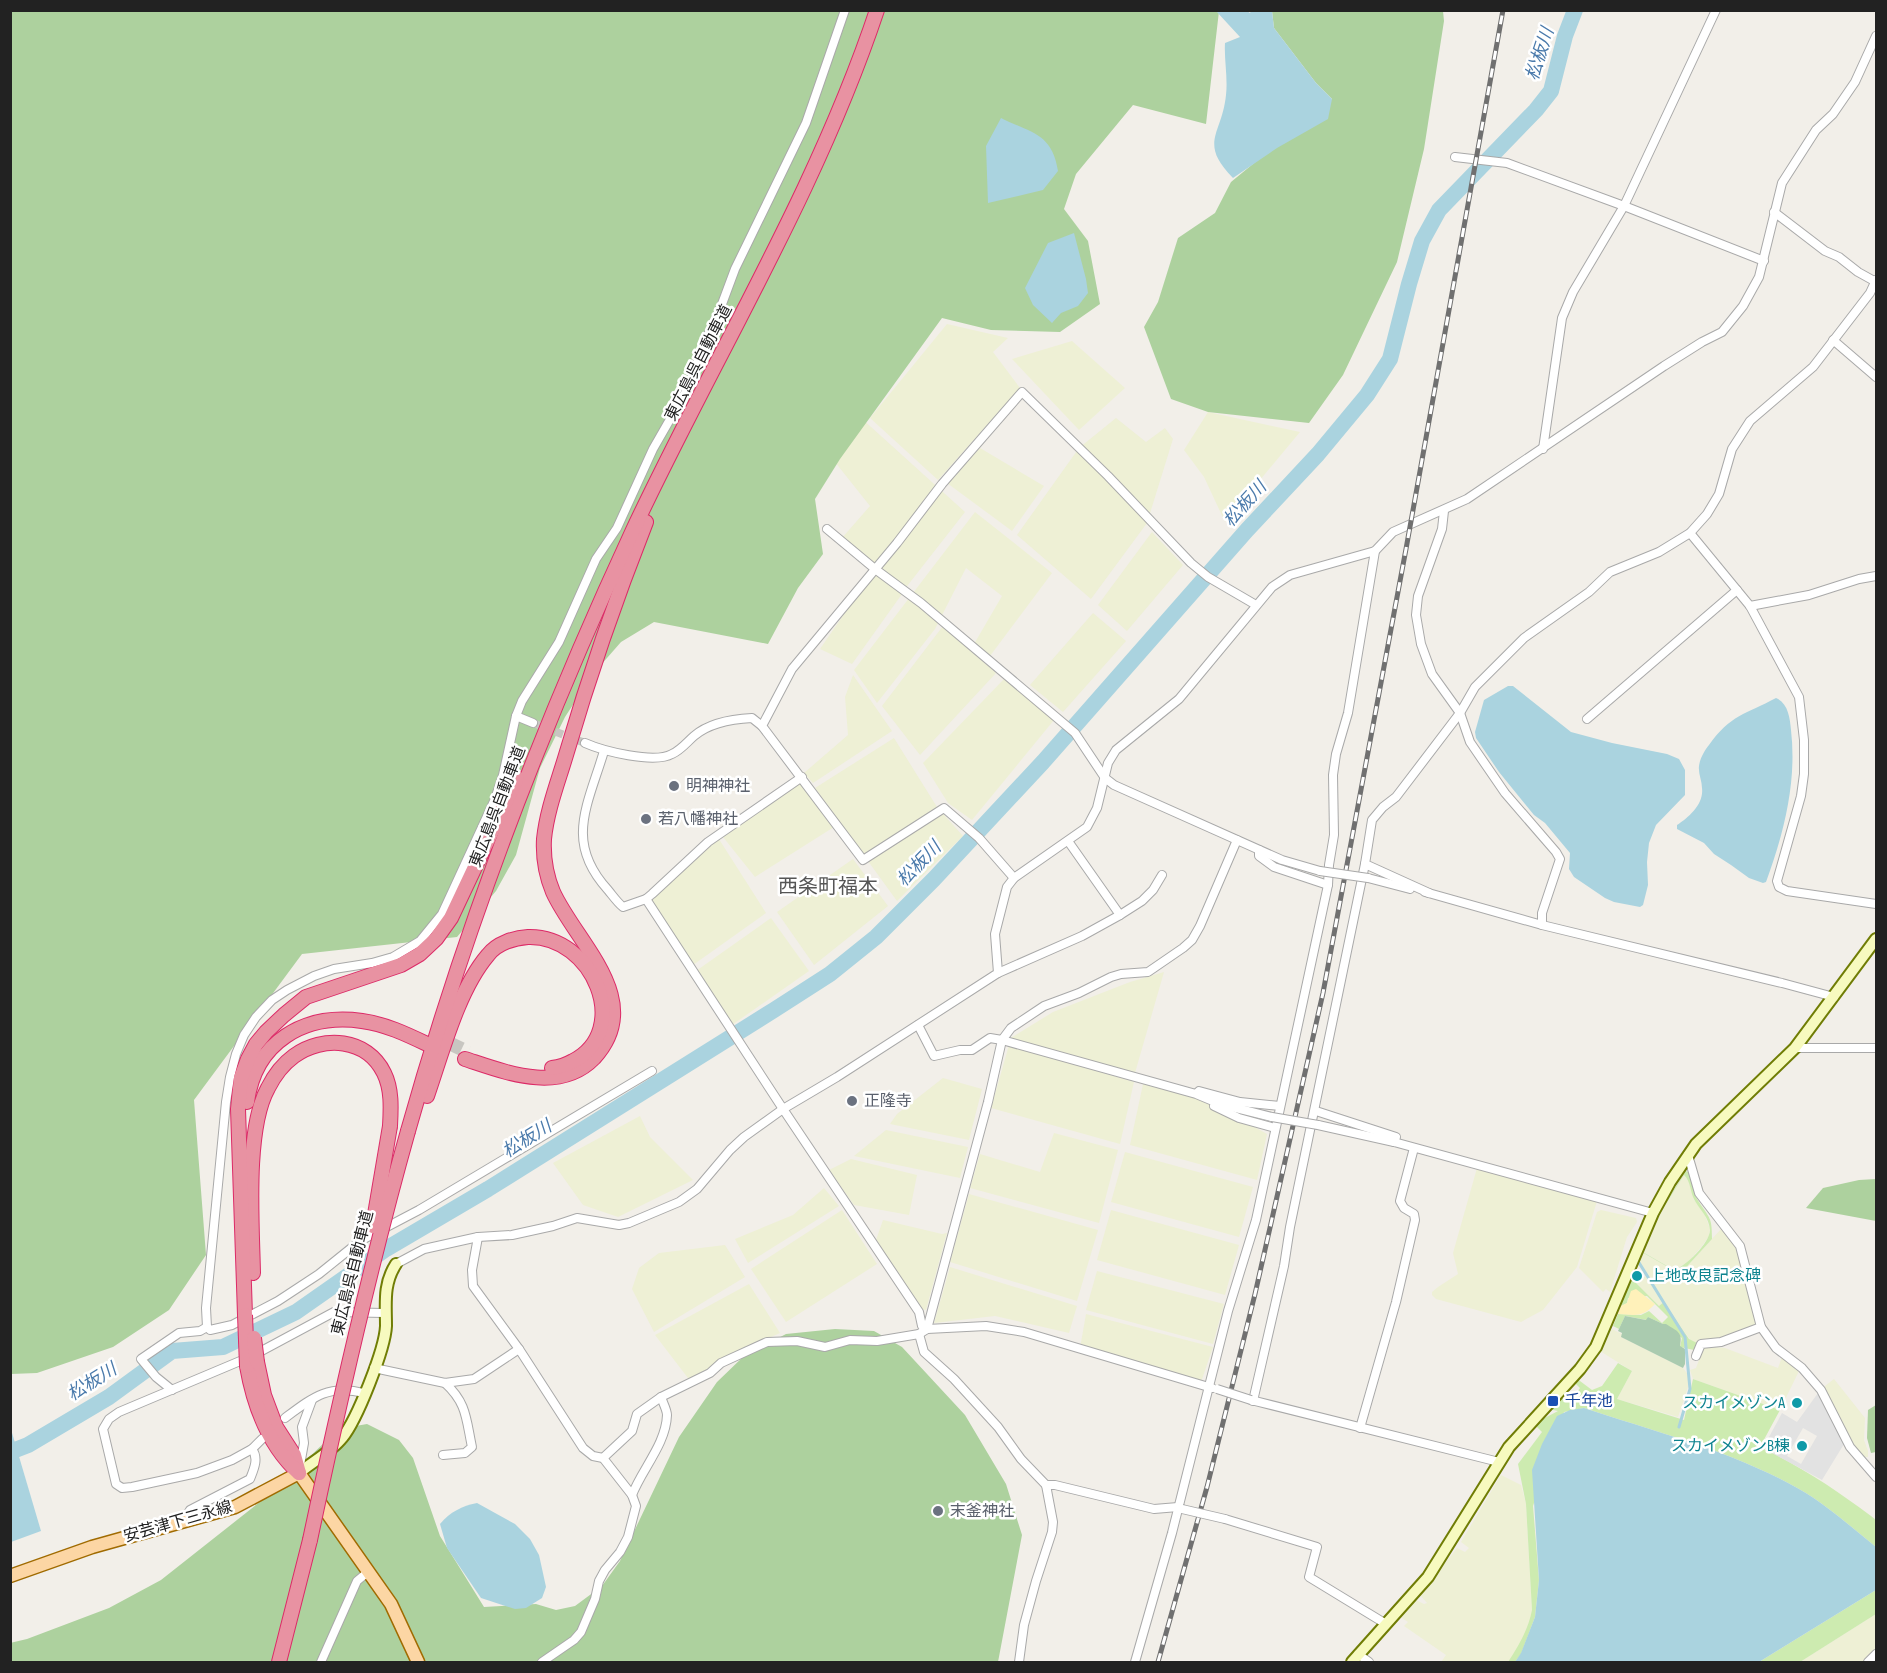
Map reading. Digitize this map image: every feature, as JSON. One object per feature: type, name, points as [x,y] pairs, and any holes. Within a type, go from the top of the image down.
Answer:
[{"type":"highway","name":"東広島呉自動車道","points":[[279,1662],[310,1540],[349,1358],[390,1196],[411,1132],[439,1026],[480,901],[530,765],[634,529],[803,192],[840,110],[878,10]]},
{"type":"highway","points":[[411,1132],[463,995],[489,954],[503,943],[522,937],[539,937],[562,944],[582,959],[601,995],[601,1025],[590,1048],[579,1058],[560,1067],[536,1069],[467,1055],[515,1075],[538,1078],[560,1076],[577,1070],[592,1060],[602,1047],[610,1029],[614,1012],[609,988],[595,958],[553,892],[544,865],[544,838],[573,732],[617,597],[686,423]]},
{"type":"highway","points":[[298,1473],[280,1454],[251,1389],[252,1364],[238,1109],[242,1078],[248,1059],[266,1032],[306,998],[401,965],[420,954],[436,939],[451,918],[526,759],[563,688]]},
{"type":"highway","points":[[248,1059],[283,1027],[310,1014],[347,1011],[370,1014],[428,1039],[381,1025],[338,1019],[318,1021],[296,1029],[281,1039],[269,1049],[262,1059],[249,1088],[246,1135],[252,1180]]},
{"type":"highway","points":[[249,1313],[252,1180],[259,1110],[267,1089],[293,1056],[309,1047],[327,1042],[345,1043],[361,1048],[374,1059],[383,1072],[389,1088],[390,1126],[349,1358]]},
{"type":"main road","name":"安芸津下三永線","points":[[10,1576],[92,1547],[235,1507],[298,1473]]},
{"type":"main road","points":[[298,1473],[391,1604],[418,1662]]},
{"type":"street","points":[[207,1327],[206,1308],[227,1094],[236,1053],[244,1035],[256,1017],[272,1000],[286,990],[334,969],[393,957],[420,940],[433,927],[448,902],[495,799],[503,775],[516,716],[522,701],[559,642],[596,559],[617,528],[653,449],[688,388],[706,339],[720,312],[735,269],[806,123],[845,10]]},
{"type":"street","points":[[1543,449],[1562,318],[1573,292],[1624,206],[1716,10]]},
{"type":"street","points":[[998,973],[995,934],[1007,887],[1014,878],[1087,827],[1097,808],[1108,763],[1116,750],[1179,699],[1272,587],[1290,575],[1375,551],[1393,532],[1467,499],[1664,366],[1701,342],[1722,332],[1743,306],[1759,278],[1782,183],[1816,130],[1833,114],[1855,82],[1876,36]]},
{"type":"street","points":[[1455,157],[1507,163],[1764,261]]},
{"type":"street","points":[[1252,1400],[1284,1266],[1372,820],[1383,807],[1396,798],[1460,712],[1474,687],[1524,638],[1589,592],[1610,572],[1659,552],[1690,532],[1707,514],[1719,494],[1732,449],[1750,421],[1813,367],[1870,293],[1876,282],[1858,272],[1774,212]]},
{"type":"street","points":[[1833,340],[1876,377]]},
{"type":"street","points":[[762,726],[792,669],[942,484],[1022,392],[1108,476],[1191,563],[1208,577],[1256,606]]},
{"type":"street","points":[[1444,511],[1442,529],[1418,596],[1416,615],[1421,644],[1432,674],[1460,712],[1470,742],[1505,793],[1560,859],[1542,913],[1542,925]]},
{"type":"street","points":[[827,529],[921,603],[1075,733],[1105,778],[1114,785],[1282,860],[1320,871],[1368,878],[1429,893],[1542,925],[1834,997]]},
{"type":"street","points":[[1690,532],[1750,606],[1799,697],[1802,712],[1804,774],[1801,795],[1777,881],[1779,887],[1787,891],[1876,904]]},
{"type":"street","points":[[1135,1662],[1213,1388],[1228,1311],[1256,1220],[1328,885],[1334,835],[1333,776],[1336,754],[1348,713],[1375,551]]},
{"type":"street","points":[[1750,606],[1809,595],[1876,576]]},
{"type":"street","points":[[1587,719],[1737,590]]},
{"type":"street","points":[[516,716],[533,723]]},
{"type":"street","points":[[585,743],[604,751],[664,757],[670,756],[696,734],[712,725],[752,718],[762,726],[802,777],[863,860],[944,808],[979,838],[1014,878]]},
{"type":"street","points":[[604,751],[584,820],[581,839],[585,854],[598,881],[623,907],[646,899],[708,842],[802,777]]},
{"type":"street","points":[[1096,763],[1108,763]]},
{"type":"street","points":[[927,1329],[988,1102],[1002,1040],[1011,1028],[1044,1006],[1079,993],[1111,977],[1148,972],[1183,948],[1192,940],[1200,926],[1237,840]]},
{"type":"street","points":[[1068,841],[1120,915]]},
{"type":"street","points":[[1259,850],[1259,856],[1274,867],[1328,885]]},
{"type":"street","points":[[1365,864],[1429,893]]},
{"type":"street","points":[[298,1473],[342,1439],[360,1409],[386,1328],[384,1313],[386,1290],[390,1274],[396,1264],[424,1249],[478,1237],[512,1234],[553,1226],[578,1218],[619,1225],[679,1202],[697,1189],[744,1137],[783,1109],[998,973],[1082,936],[1120,915],[1142,901],[1153,890],[1162,875]]},
{"type":"street","points":[[646,899],[919,1312],[922,1326],[927,1329]]},
{"type":"street","points":[[1369,1662],[1355,1658],[1428,1577],[1509,1448],[1580,1369],[1596,1347],[1653,1213],[1688,1155],[1696,1144],[1795,1048],[1876,939]]},
{"type":"street","points":[[918,1025],[934,1056],[960,1050],[972,1050],[990,1038],[1002,1040],[1196,1094],[1221,1104],[1394,1142],[1653,1213]]},
{"type":"street","points":[[1795,1048],[1876,1048]]},
{"type":"street","points":[[207,1327],[210,1330],[218,1330],[232,1325],[278,1301],[319,1274],[360,1241],[419,1210],[652,1071]]},
{"type":"street","points":[[1196,1094],[1199,1091],[1240,1102],[1280,1106]]},
{"type":"street","points":[[1196,1094],[1215,1107],[1239,1118],[1275,1128]]},
{"type":"street","points":[[1316,1111],[1396,1137],[1394,1142]]},
{"type":"street","points":[[1360,1428],[1396,1302],[1415,1220],[1413,1214],[1404,1208],[1400,1201],[1413,1148]]},
{"type":"street","points":[[1688,1155],[1699,1193],[1740,1246],[1761,1327],[1776,1348],[1803,1368],[1821,1390],[1850,1447],[1876,1477]]},
{"type":"street","points":[[478,1237],[472,1270],[473,1286],[519,1349],[583,1448],[593,1456],[603,1458],[632,1495],[636,1506],[628,1537],[599,1581],[595,1599],[581,1632],[574,1640],[542,1662]]},
{"type":"street","points":[[262,1439],[252,1449],[232,1460],[197,1473],[122,1488],[116,1484],[103,1429],[109,1419],[119,1412],[252,1356],[334,1312],[384,1313]]},
{"type":"street","points":[[603,1458],[632,1431],[637,1414],[661,1397],[710,1373],[721,1363],[767,1342],[797,1341],[825,1347],[850,1340],[878,1341],[919,1334],[927,1329],[986,1326],[1024,1332],[1252,1400],[1499,1462]]},
{"type":"street","points":[[172,1390],[156,1377],[141,1359],[179,1333],[200,1331],[207,1327]]},
{"type":"street","points":[[1696,1356],[1701,1344],[1721,1342],[1761,1327]]},
{"type":"street","points":[[919,1334],[924,1352],[954,1379],[998,1427],[1021,1459],[1046,1485],[1053,1522],[1052,1532],[1024,1624],[1018,1662]]},
{"type":"street","points":[[374,1368],[445,1383],[474,1379],[519,1349]]},
{"type":"street","points":[[443,1455],[465,1454],[472,1447],[463,1405],[458,1395],[445,1383]]},
{"type":"street","points":[[285,1418],[329,1391],[340,1389],[364,1393]]},
{"type":"street","points":[[632,1495],[661,1438],[668,1414],[661,1397]]},
{"type":"street","points":[[298,1473],[304,1443],[302,1427],[312,1400]]},
{"type":"street","points":[[183,1522],[190,1510],[250,1479],[256,1458],[252,1449]]},
{"type":"street","points":[[1046,1485],[1055,1485],[1154,1509],[1180,1508],[1317,1547],[1309,1577],[1386,1623]]},
{"type":"street","points":[[321,1662],[357,1581],[369,1571]]},
{"type":"street","points":[[1868,1662],[1876,1654]]},
{"type":"green space","points":[[11,11],[1219,11],[1206,124],[1133,105],[1076,174],[1064,209],[1088,241],[1100,304],[1060,332],[991,330],[942,318],[840,459],[815,499],[823,554],[798,588],[768,644],[654,622],[621,642],[593,674],[565,717],[540,768],[516,855],[496,891],[457,937],[302,954],[194,1100],[206,1255],[169,1310],[113,1347],[37,1373],[11,1374]]},
{"type":"green space","points":[[1272,11],[1443,11],[1444,21],[1424,149],[1397,262],[1343,375],[1309,423],[1208,412],[1171,399],[1144,327],[1158,302],[1178,238],[1215,213],[1231,182],[1332,99],[1316,83],[1274,28]]},
{"type":"green space","points":[[947,324],[1008,338],[993,352],[1020,388],[938,480],[870,418]]},
{"type":"green space","points":[[1072,341],[1125,388],[1079,430],[1012,359]]},
{"type":"green space","points":[[818,379],[965,512],[904,590],[842,538],[870,506],[831,457]]},
{"type":"green space","points":[[1208,412],[1300,432],[1225,522],[1204,477],[1184,450]]},
{"type":"green space","points":[[1116,418],[1146,442],[1165,428],[1173,439],[1147,523],[1091,599],[1017,535],[1079,448]]},
{"type":"green space","points":[[980,448],[1044,486],[1012,531],[947,483]]},
{"type":"green space","points":[[975,512],[1052,573],[990,656],[974,644],[1002,596],[966,568],[935,629],[877,703],[854,670]]},
{"type":"green space","points":[[1152,532],[1183,565],[1127,631],[1098,605]]},
{"type":"green space","points":[[875,569],[902,594],[852,664],[820,649]]},
{"type":"green space","points":[[1093,613],[1126,641],[1063,712],[1030,685]]},
{"type":"green space","points":[[943,626],[996,673],[920,755],[882,706]]},
{"type":"green space","points":[[853,675],[892,731],[813,783],[804,773],[848,735],[845,697]]},
{"type":"green space","points":[[1004,679],[1054,720],[972,820],[948,803],[923,763]]},
{"type":"green space","points":[[894,738],[937,807],[963,836],[897,901],[815,788]]},
{"type":"green space","points":[[802,781],[834,827],[755,877],[723,837]]},
{"type":"green space","points":[[717,836],[766,913],[693,965],[648,902]]},
{"type":"green space","points":[[853,859],[888,906],[814,965],[777,912]]},
{"type":"green space","points":[[771,918],[809,971],[732,1025],[696,971]]},
{"type":"green space","points":[[1164,972],[1135,1073],[1006,1041],[1053,1012],[1130,982]]},
{"type":"green space","points":[[1009,1045],[1134,1082],[1120,1144],[991,1108]]},
{"type":"green space","points":[[943,1078],[982,1089],[969,1140],[890,1124],[897,1114]]},
{"type":"green space","points":[[1143,1084],[1196,1094],[1267,1134],[1257,1180],[1130,1145]]},
{"type":"green space","points":[[640,1116],[650,1137],[693,1180],[618,1217],[583,1205],[553,1163]]},
{"type":"green space","points":[[886,1130],[968,1147],[960,1178],[854,1156]]},
{"type":"green space","points":[[1054,1133],[1118,1150],[1099,1223],[970,1188],[980,1154],[1040,1172]]},
{"type":"green space","points":[[1125,1152],[1253,1187],[1239,1237],[1111,1202]]},
{"type":"green space","points":[[851,1159],[917,1175],[909,1215],[854,1205],[829,1170]]},
{"type":"green space","points":[[1477,1168],[1597,1201],[1577,1267],[1543,1310],[1521,1322],[1436,1299],[1432,1295],[1438,1287],[1458,1274],[1453,1253]]},
{"type":"green space","points":[[1686,1171],[1690,1173],[1695,1196],[1711,1222],[1712,1239],[1680,1274],[1640,1251],[1658,1214]],"holes":[[[1684,1175],[1693,1198],[1706,1217],[1710,1230],[1706,1241],[1696,1254],[1674,1270],[1641,1251],[1659,1215]]]},
{"type":"green space","points":[[1684,1175],[1688,1178],[1694,1200],[1704,1213],[1710,1229],[1709,1236],[1688,1262],[1674,1270],[1641,1251],[1659,1215]]},
{"type":"green space","points":[[1876,1179],[1876,1221],[1806,1208],[1823,1188],[1859,1180]]},
{"type":"green space","points":[[824,1188],[839,1206],[748,1263],[735,1239],[793,1215]]},
{"type":"green space","points":[[969,1194],[1098,1230],[1077,1301],[950,1262]]},
{"type":"green space","points":[[842,1210],[877,1264],[786,1322],[751,1269]]},
{"type":"green space","points":[[1111,1210],[1239,1245],[1225,1295],[1097,1260]]},
{"type":"green space","points":[[1601,1210],[1636,1218],[1637,1222],[1627,1237],[1610,1292],[1606,1289],[1603,1292],[1579,1268],[1597,1212]]},
{"type":"green space","points":[[883,1220],[942,1234],[947,1233],[926,1310],[922,1309],[876,1240]]},
{"type":"green space","points":[[1722,1228],[1735,1244],[1757,1324],[1754,1328],[1722,1339],[1700,1339],[1697,1343],[1692,1342],[1664,1303],[1659,1306],[1636,1283],[1646,1276],[1636,1261],[1640,1251],[1680,1274]]},
{"type":"green space","points":[[725,1245],[745,1277],[654,1332],[632,1289],[639,1268],[659,1253]]},
{"type":"green space","points":[[950,1267],[1077,1306],[1069,1333],[995,1316],[934,1323]]},
{"type":"green space","points":[[1097,1271],[1224,1304],[1213,1344],[1086,1310]]},
{"type":"green space","points":[[1630,1277],[1659,1306],[1664,1302],[1689,1339],[1697,1343],[1694,1350],[1680,1347],[1682,1338],[1663,1324],[1648,1317],[1647,1320],[1625,1316],[1619,1329],[1613,1326],[1618,1314],[1641,1315],[1649,1311],[1662,1323],[1668,1317],[1647,1296],[1628,1298],[1627,1303],[1621,1306]]},
{"type":"green space","points":[[749,1284],[780,1333],[722,1359],[691,1382],[655,1335]]},
{"type":"green space","points":[[1086,1314],[1213,1347],[1200,1385],[1080,1348]]},
{"type":"green space","points":[[1625,1316],[1646,1320],[1648,1317],[1676,1330],[1681,1338],[1680,1346],[1685,1349],[1683,1368],[1621,1337],[1622,1333],[1618,1331]]},
{"type":"green space","points":[[835,1329],[874,1331],[902,1347],[965,1415],[1006,1484],[1022,1535],[998,1662],[11,1662],[10,1643],[27,1639],[109,1608],[161,1580],[275,1490],[326,1441],[350,1427],[367,1424],[399,1440],[413,1458],[440,1536],[484,1607],[536,1604],[556,1610],[575,1606],[602,1586],[620,1561],[679,1437],[717,1382],[744,1356],[786,1334]]},
{"type":"green space","points":[[1612,1329],[1622,1334],[1621,1337],[1683,1368],[1689,1376],[1688,1387],[1678,1417],[1617,1399],[1632,1371],[1600,1351]]},
{"type":"green space","points":[[1704,1346],[1725,1348],[1778,1368],[1782,1357],[1799,1371],[1780,1410],[1693,1379],[1690,1370],[1696,1368]]},
{"type":"green space","points":[[1618,1363],[1632,1371],[1617,1399],[1684,1420],[1693,1379],[1780,1410],[1760,1447],[1817,1478],[1876,1520],[1876,1547],[1839,1516],[1809,1495],[1747,1464],[1693,1443],[1584,1408],[1564,1412],[1533,1506],[1539,1580],[1535,1617],[1521,1654],[1515,1662],[1508,1662],[1523,1637],[1532,1610],[1526,1504],[1518,1464],[1542,1432],[1536,1426],[1539,1421],[1558,1411],[1548,1409],[1556,1401],[1575,1395],[1580,1388],[1573,1381],[1576,1378],[1592,1390],[1602,1386]]},
{"type":"green space","points":[[1834,1379],[1865,1418],[1864,1440],[1868,1457],[1863,1457],[1856,1449],[1825,1390],[1825,1386]]},
{"type":"green space","points":[[1876,1405],[1876,1452],[1871,1453],[1867,1438],[1868,1410]]},
{"type":"green space","points":[[1501,1475],[1521,1485],[1526,1504],[1531,1620],[1523,1640],[1508,1662],[1441,1662],[1446,1655],[1404,1626],[1408,1622],[1399,1616],[1416,1600],[1427,1603],[1420,1595],[1457,1548],[1465,1552],[1469,1548],[1461,1542]]},
{"type":"green space","points":[[1876,1590],[1876,1614],[1800,1662],[1759,1662]]},
{"type":"green space","points":[[1876,1614],[1876,1649],[1863,1662],[1800,1662]]},
{"type":"sand","points":[[1636,1289],[1655,1304],[1642,1314],[1618,1314],[1621,1306],[1627,1303],[1631,1291]]},
{"type":"shaded area","points":[[1818,1393],[1844,1444],[1822,1480],[1763,1448],[1782,1413],[1797,1422]],"holes":[[[1803,1428],[1817,1436],[1801,1464],[1787,1456]]]},
{"type":"water","points":[[1216,11],[1247,11],[1250,13],[1251,11],[1272,11],[1274,28],[1316,83],[1332,99],[1328,119],[1277,148],[1233,178],[1222,166],[1214,146],[1226,95],[1225,43],[1240,37]]},
{"type":"water","points":[[1001,118],[1031,131],[1045,141],[1055,158],[1058,171],[1043,190],[988,203],[986,146]]},
{"type":"water","points":[[1074,233],[1088,293],[1078,306],[1061,313],[1052,323],[1033,305],[1025,288],[1048,243]]},
{"type":"water","points":[[1508,686],[1513,686],[1571,732],[1667,754],[1679,759],[1685,770],[1685,795],[1656,825],[1649,843],[1648,885],[1643,905],[1640,907],[1605,898],[1574,877],[1569,869],[1570,853],[1545,823],[1534,815],[1499,772],[1476,738],[1475,732],[1484,700]]},
{"type":"water","points":[[1776,698],[1786,707],[1789,716],[1792,769],[1788,807],[1766,882],[1763,883],[1749,878],[1714,854],[1704,843],[1677,829],[1677,825],[1691,814],[1701,799],[1700,763],[1704,752],[1717,735],[1739,716]]},
{"type":"water","name":"千年池","points":[[1584,1408],[1721,1453],[1809,1495],[1839,1516],[1876,1547],[1876,1590],[1759,1662],[1515,1662],[1521,1653],[1535,1617],[1539,1580],[1532,1470],[1542,1444],[1557,1416],[1570,1410]]},
{"type":"water","points":[[10,1426],[41,1531],[11,1542],[10,1542]]},
{"type":"water","points":[[477,1503],[515,1524],[530,1539],[539,1555],[546,1587],[542,1598],[526,1608],[515,1609],[481,1598],[447,1548],[440,1524],[457,1510]]},
{"type":"waterway","name":"松板川","points":[[10,1452],[28,1445],[109,1397],[172,1351],[223,1347],[296,1312],[386,1249],[488,1189],[830,974],[876,937],[934,879],[1043,762],[1247,530],[1318,454],[1367,395],[1390,359],[1422,241],[1439,210],[1536,110],[1551,91],[1565,36],[1575,10]]},
{"type":"waterway","points":[[1638,1261],[1685,1337],[1690,1389],[1679,1427]]},
{"type":"tunnel","points":[[533,723],[585,743]]},
{"type":"tunnel","points":[[430,1034],[468,1052]]},
{"type":"railway","points":[[1158,1662],[1207,1487],[1255,1294],[1323,993],[1503,10]]},
{"type":"place","name":"明神神社","points":[[674,786]]},
{"type":"place","name":"若八幡神社","points":[[646,819]]},
{"type":"place","name":"正隆寺","points":[[852,1101]]},
{"type":"place","name":"上地改良記念碑","points":[[1637,1276]]},
{"type":"place","name":"千年池","points":[[1553,1401]]},
{"type":"place","name":"スカイメゾンA","points":[[1797,1403]]},
{"type":"place","name":"スカイメゾンB棟","points":[[1802,1446]]},
{"type":"place","name":"末釜神社","points":[[938,1511]]},
{"type":"district","name":"西条町福本","points":[[828,887]]}]
